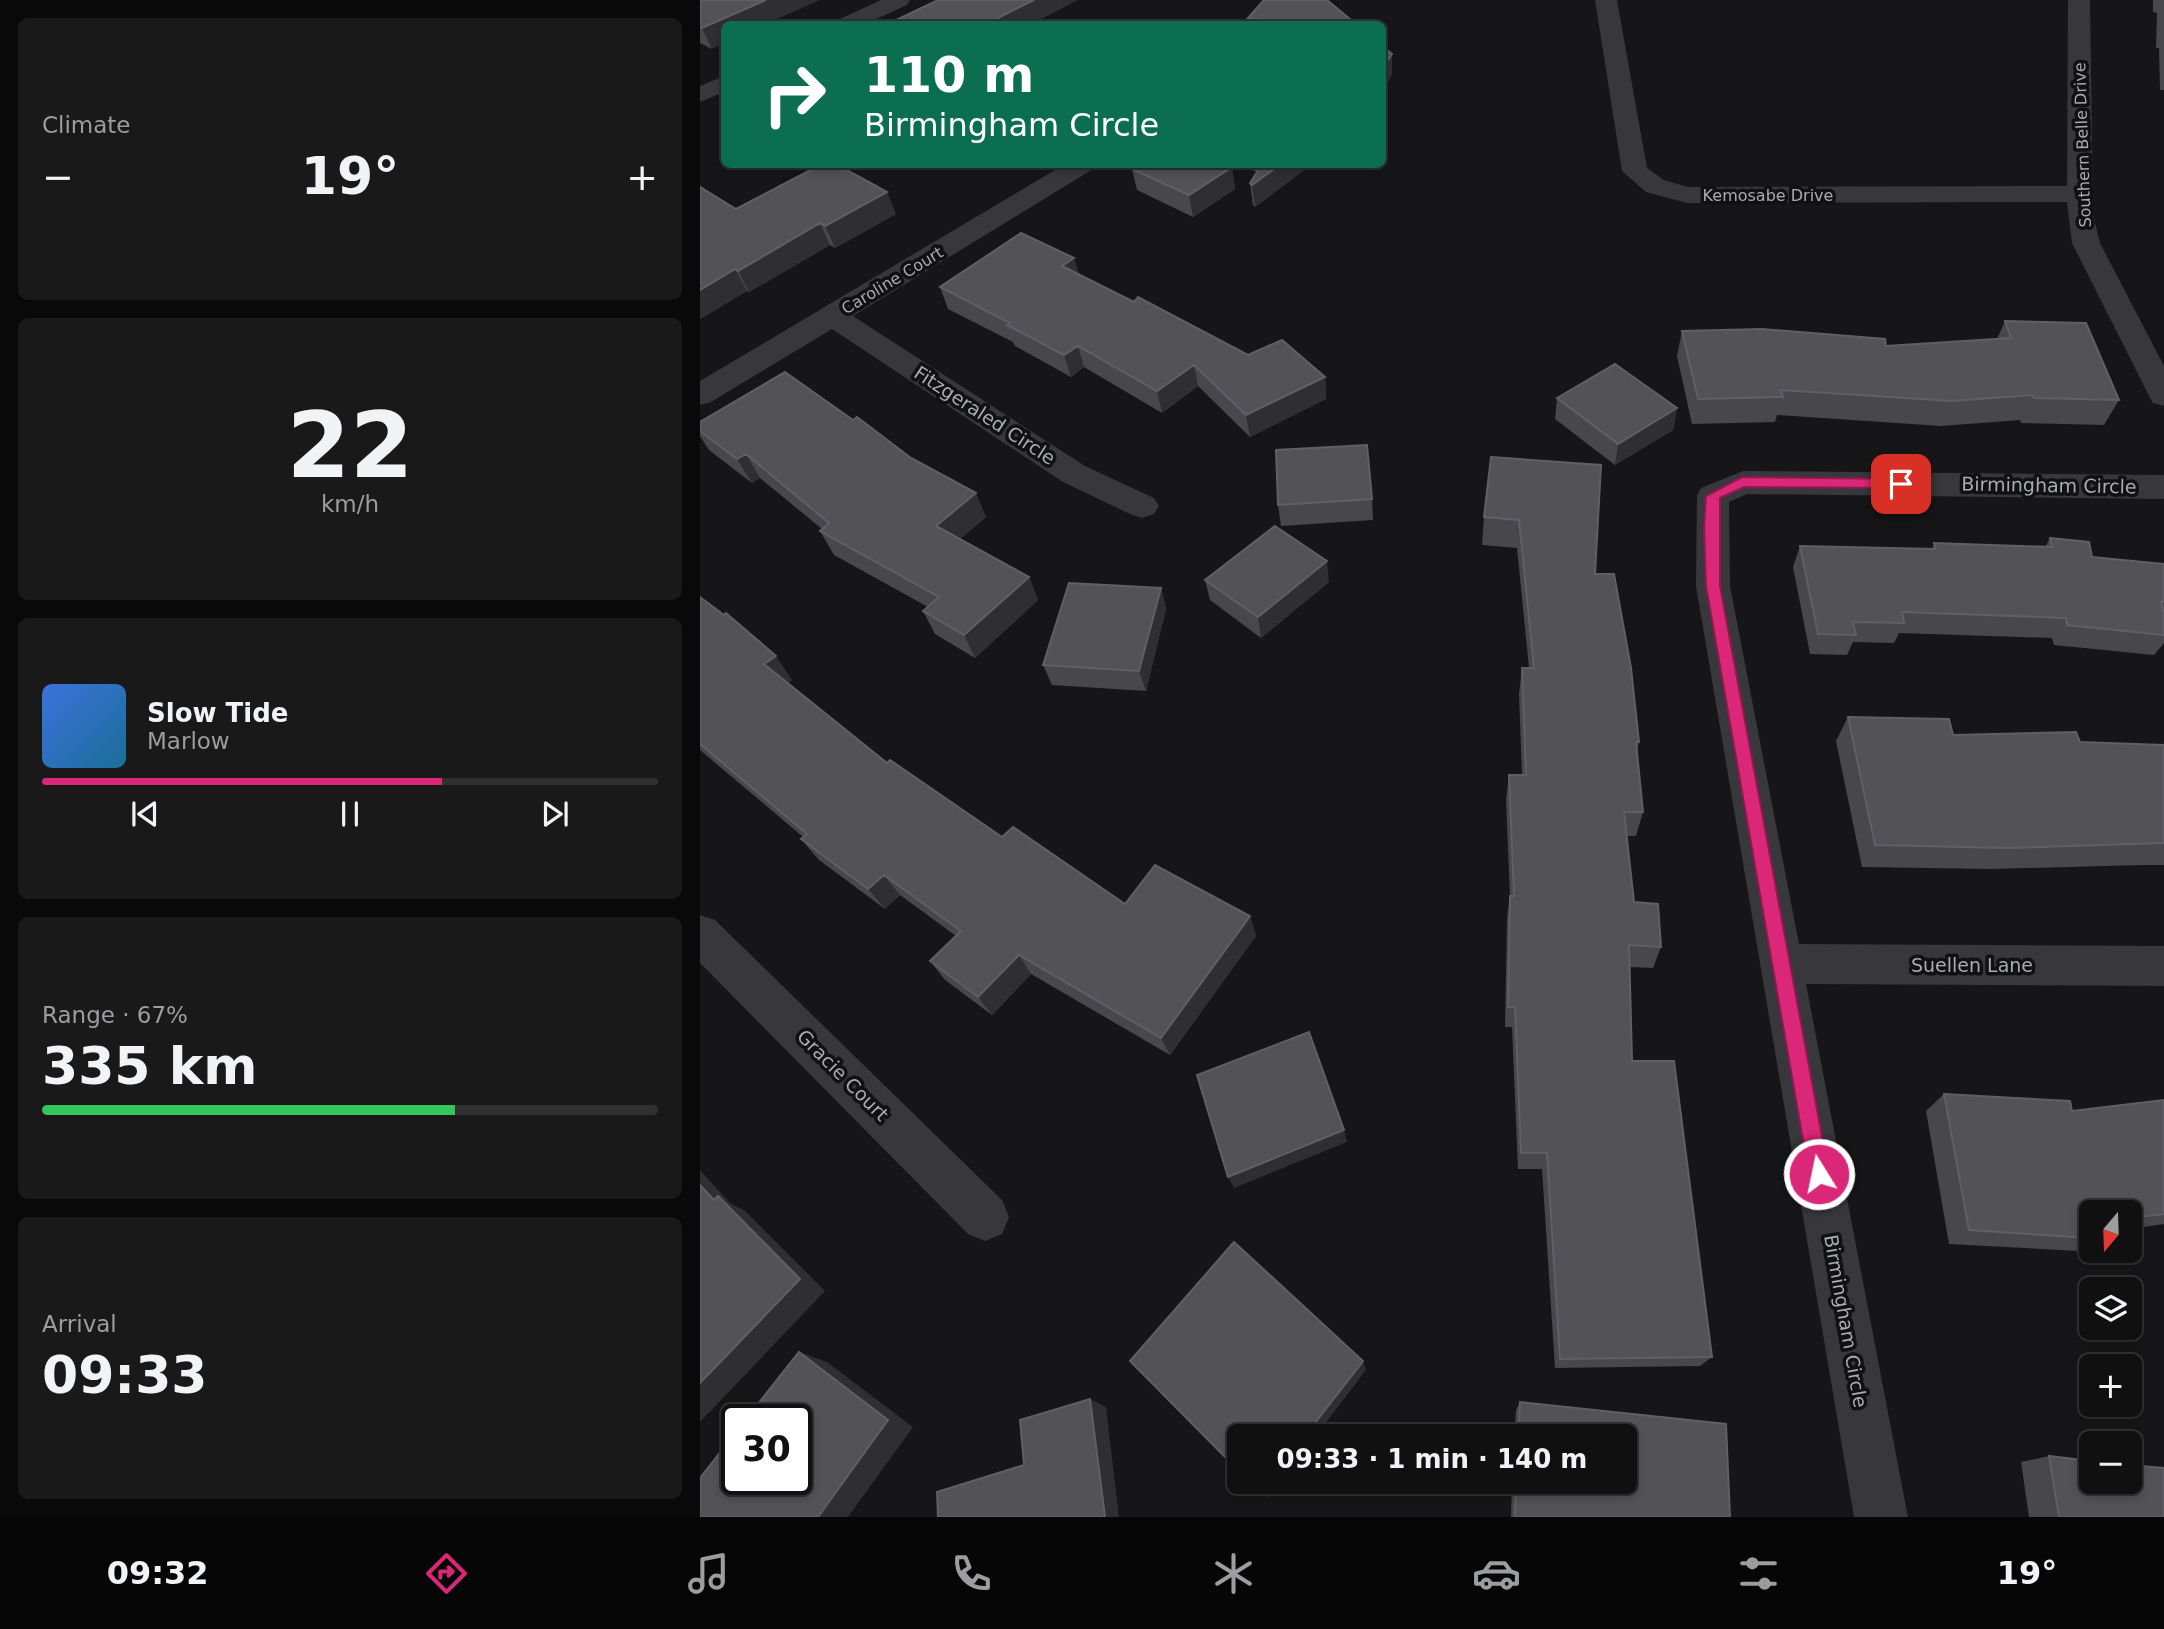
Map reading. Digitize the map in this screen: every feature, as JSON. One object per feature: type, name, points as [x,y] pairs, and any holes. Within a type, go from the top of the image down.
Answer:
[{"type":"street","points":[[854,21],[899,0]]},
{"type":"street","name":"Kemosabe Drive","points":[[1606,0],[1635,171],[1655,186],[1687,195],[2081,194]]},
{"type":"street","name":"Southern Belle Drive","points":[[2079,0],[2080,214],[2086,243],[2164,396]]},
{"type":"street","points":[[700,95],[721,84]]},
{"type":"street","name":"Caroline Court","points":[[700,395],[1077,168]]},
{"type":"street","name":"Fitzgeraled Circle","points":[[833,316],[1074,474],[1142,506]]},
{"type":"street","name":"Birmingham Circle","points":[[1881,1517],[1713,586],[1713,496],[1742,482],[2164,487]]},
{"type":"street","name":"Gracie Court","points":[[700,934],[985,1217]]},
{"type":"street","name":"Suellen Lane","points":[[1781,964],[2164,966]]},
{"type":"building","points":[[700,0],[766,0],[702,28]]},
{"type":"building","points":[[938,0],[1034,0],[992,21],[894,21]]},
{"type":"building","points":[[1264,0],[1327,0],[1352,21],[1265,21],[1248,18]]},
{"type":"building","points":[[1386,49],[1392,54],[1386,63]]},
{"type":"building","points":[[814,168],[843,168],[887,192],[825,226],[820,223],[700,290],[700,187],[736,209]]},
{"type":"building","points":[[1133,168],[1230,168],[1189,195]]},
{"type":"building","points":[[1259,168],[1275,168],[1252,185],[1250,183]]},
{"type":"building","points":[[1021,233],[1074,258],[1062,266],[1134,302],[1138,297],[1248,355],[1282,340],[1325,377],[1246,415],[1194,365],[1157,391],[1078,346],[1064,355],[940,287]]},
{"type":"building","points":[[2005,321],[2086,323],[2119,400],[2034,398],[2032,395],[1952,401],[1781,390],[1783,397],[1698,399],[1682,331],[1762,329],[1885,339],[1886,346],[2011,338]]},
{"type":"building","points":[[1615,364],[1677,408],[1618,444],[1557,398]]},
{"type":"building","points":[[785,372],[853,420],[857,417],[911,458],[976,493],[936,526],[1029,577],[964,635],[923,611],[939,597],[820,531],[829,523],[746,454],[737,459],[700,431],[700,422]]},
{"type":"building","points":[[1367,445],[1372,499],[1278,505],[1276,450]]},
{"type":"building","points":[[1491,457],[1601,465],[1595,574],[1614,574],[1631,668],[1639,742],[1636,742],[1643,812],[1624,812],[1634,902],[1658,904],[1661,947],[1629,945],[1632,1061],[1674,1061],[1712,1357],[1560,1359],[1547,1153],[1521,1153],[1515,1007],[1508,1007],[1510,896],[1514,896],[1509,775],[1526,775],[1522,668],[1534,668],[1519,520],[1484,517]]},
{"type":"building","points":[[1275,526],[1327,561],[1258,617],[1205,580]]},
{"type":"building","points":[[2050,538],[2089,542],[2092,557],[2164,564],[2164,602],[2161,602],[2164,635],[2067,625],[2066,618],[1902,612],[1904,623],[1853,622],[1856,635],[1818,634],[1800,546],[1936,549],[1934,543],[2052,547]]},
{"type":"building","points":[[1069,583],[1161,588],[1139,671],[1043,665]]},
{"type":"building","points":[[700,597],[724,615],[726,613],[776,656],[764,664],[887,763],[890,760],[1002,837],[1013,827],[1125,904],[1155,865],[1250,916],[1161,1038],[1019,955],[978,997],[930,961],[961,931],[884,875],[868,889],[801,839],[807,834],[700,744]]},
{"type":"building","points":[[1848,717],[1949,719],[1953,735],[2076,732],[2080,742],[2164,745],[2164,843],[2008,848],[1875,845]]},
{"type":"building","points":[[1309,1032],[1344,1130],[1228,1177],[1197,1075]]},
{"type":"building","points":[[1944,1094],[2070,1101],[2072,1111],[2164,1100],[2164,1214],[2142,1217],[2142,1200],[2079,1200],[2079,1237],[1969,1230]]},
{"type":"building","points":[[700,1185],[714,1200],[718,1196],[800,1279],[700,1383]]},
{"type":"building","points":[[1234,1242],[1363,1361],[1314,1424],[1227,1424],[1227,1459],[1130,1361]]},
{"type":"building","points":[[799,1352],[888,1420],[818,1517],[700,1517],[700,1478],[721,1451],[721,1495],[812,1495],[812,1404],[758,1404]]},
{"type":"building","points":[[1090,1399],[1105,1517],[938,1517],[937,1492],[1024,1465],[1020,1420]]},
{"type":"building","points":[[1520,1402],[1726,1424],[1730,1517],[1515,1517],[1516,1494],[1637,1494],[1637,1424],[1519,1424]]},
{"type":"building","points":[[2049,1456],[2079,1460],[2079,1494],[2142,1494],[2142,1466],[2164,1468],[2164,1517],[2059,1517]]},
{"type":"route","points":[[1819,1174],[1713,586],[1713,496],[1742,482],[1901,484]]}]
